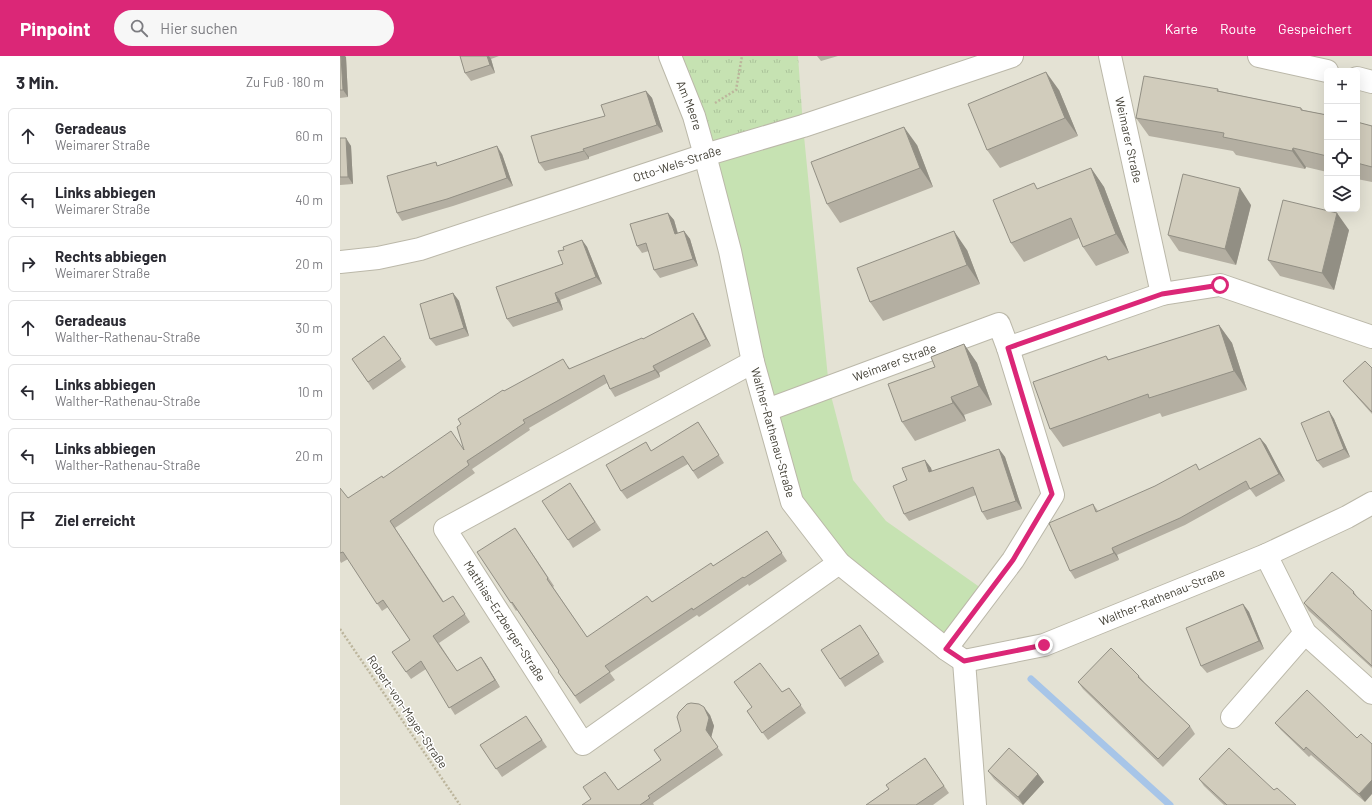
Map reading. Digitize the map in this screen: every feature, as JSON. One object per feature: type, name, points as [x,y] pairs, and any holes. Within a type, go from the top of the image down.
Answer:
[{"type":"street","name":"Am Meere","points":[[670,56],[694,116],[705,155]]},
{"type":"street","name":"Otto-Wels-Straße","points":[[340,262],[378,258],[420,249],[705,155],[803,126],[1012,56]]},
{"type":"street","name":"Weimarer Straße","points":[[1110,56],[1162,294]]},
{"type":"street","points":[[1259,56],[1324,71]]},
{"type":"street","points":[[1360,79],[1372,82]]},
{"type":"street","name":"Walther-Rathenau-Straße","points":[[705,155],[730,251],[753,362],[792,502],[839,563],[946,649],[964,661],[1044,645],[1266,555],[1347,517],[1372,503]]},
{"type":"street","points":[[1008,348],[1162,294],[1220,285],[1372,337]]},
{"type":"street","name":"Weimarer Straße","points":[[767,410],[999,324],[1008,348],[1052,494],[1013,560],[946,649]]},
{"type":"street","name":"Matthias-Erzberger-Straße","points":[[753,362],[445,529],[583,744],[839,563]]},
{"type":"street","points":[[1266,555],[1305,633],[1372,693]]},
{"type":"street","points":[[1232,717],[1305,633]]},
{"type":"street","points":[[964,661],[975,805]]},
{"type":"path","points":[[694,116],[736,90],[742,56]]},
{"type":"path","name":"Robert-von-Mayer-Straße","points":[[340,630],[460,805]]},
{"type":"shaded area","points":[[340,56],[1372,56],[1372,805],[340,805]]},
{"type":"green space","points":[[670,56],[798,56],[803,126],[705,155]]},
{"type":"green space","points":[[803,126],[829,388],[853,480],[886,521],[988,593],[946,649],[839,563],[792,502],[705,155]]},
{"type":"building","points":[[341,56],[343,90],[340,90]]},
{"type":"building","points":[[460,56],[487,56],[490,65],[465,73]]},
{"type":"building","points":[[1046,72],[1065,118],[987,150],[968,104]]},
{"type":"building","points":[[1144,76],[1218,89],[1217,91],[1301,108],[1301,110],[1324,114],[1324,155],[1293,148],[1292,151],[1223,137],[1224,133],[1136,118]]},
{"type":"building","points":[[646,91],[657,125],[583,149],[584,151],[539,163],[531,136],[605,116],[601,105]]},
{"type":"building","points":[[1360,123],[1372,126],[1372,167],[1360,164]]},
{"type":"building","points":[[904,127],[920,168],[827,204],[811,162]]},
{"type":"building","points":[[340,138],[346,138],[348,177],[340,177]]},
{"type":"building","points":[[497,146],[507,178],[447,199],[397,213],[387,176],[436,162],[437,166]]},
{"type":"building","points":[[1091,168],[1116,234],[1083,247],[1071,218],[1011,243],[993,200],[1034,183],[1037,189]]},
{"type":"building","points":[[1183,174],[1240,188],[1225,249],[1168,235]]},
{"type":"building","points":[[1283,200],[1324,210],[1324,212],[1337,213],[1322,273],[1268,260]]},
{"type":"building","points":[[668,213],[675,234],[684,231],[693,259],[654,270],[646,243],[637,246],[630,224]]},
{"type":"building","points":[[954,231],[967,265],[870,302],[857,268]]},
{"type":"building","points":[[582,240],[596,277],[555,293],[558,302],[507,319],[496,287],[563,264],[558,251],[564,250],[563,247]]},
{"type":"building","points":[[453,293],[464,328],[430,339],[420,304]]},
{"type":"building","points":[[693,313],[706,339],[653,366],[655,370],[610,389],[604,375],[523,420],[525,423],[467,461],[469,465],[390,521],[443,602],[453,596],[465,614],[433,636],[457,671],[481,657],[495,680],[449,708],[421,661],[406,672],[392,652],[410,640],[383,600],[377,604],[343,552],[340,553],[340,488],[348,498],[382,476],[383,478],[451,431],[464,450],[457,427],[461,424],[458,419],[503,390],[504,391],[563,359],[569,369],[642,338],[643,339]]},
{"type":"building","points":[[1219,325],[1234,371],[1149,398],[1148,394],[1050,429],[1033,382],[1106,356],[1108,360]]},
{"type":"building","points":[[384,336],[401,359],[368,382],[352,359]]},
{"type":"building","points":[[964,344],[979,386],[951,397],[953,403],[902,422],[888,384],[935,367],[931,357]]},
{"type":"building","points":[[1365,361],[1372,368],[1372,412],[1343,381]]},
{"type":"building","points":[[1329,411],[1344,449],[1317,461],[1301,423]]},
{"type":"building","points":[[698,422],[719,455],[693,471],[683,456],[621,491],[606,465],[646,442],[651,451]]},
{"type":"building","points":[[1260,438],[1279,474],[1250,489],[1246,481],[1180,518],[1112,548],[1114,553],[1070,571],[1049,523],[1093,504],[1096,512],[1155,486],[1196,464],[1199,470]]},
{"type":"building","points":[[999,449],[1016,501],[982,512],[973,487],[904,514],[893,486],[907,480],[902,468],[925,460],[929,472]]},
{"type":"building","points":[[570,483],[595,522],[568,540],[542,501]]},
{"type":"building","points":[[515,528],[548,578],[547,579],[587,637],[647,596],[652,602],[711,563],[713,566],[767,531],[782,553],[693,610],[692,608],[605,666],[610,672],[575,696],[477,552]]},
{"type":"building","points":[[1332,572],[1372,611],[1372,666],[1304,603]]},
{"type":"building","points":[[1243,604],[1259,641],[1201,666],[1186,628]]},
{"type":"building","points":[[860,625],[879,654],[840,679],[821,650]]},
{"type":"building","points":[[1111,648],[1139,676],[1138,677],[1190,726],[1158,759],[1078,682]]},
{"type":"building","points":[[760,663],[782,692],[789,688],[801,705],[762,733],[747,711],[752,707],[734,682]]},
{"type":"building","points":[[1307,690],[1357,738],[1361,734],[1372,744],[1372,780],[1359,794],[1306,747],[1304,750],[1275,723]]},
{"type":"building","points":[[687,704],[699,704],[704,707],[709,718],[706,730],[718,747],[648,796],[650,798],[640,805],[582,805],[591,799],[583,787],[605,772],[618,790],[661,760],[654,750],[681,731],[677,717],[679,712]]},
{"type":"building","points":[[526,716],[542,740],[496,769],[480,745]]},
{"type":"building","points":[[1009,748],[1038,774],[1018,797],[988,771]]},
{"type":"building","points":[[1229,748],[1274,790],[1277,788],[1296,805],[1227,805],[1199,779]]},
{"type":"building","points":[[925,758],[944,786],[916,805],[866,805],[889,789],[886,785]]},
{"type":"waterway","points":[[1031,679],[1170,805]]},
{"type":"route","points":[[1044,645],[964,661],[946,649],[1013,560],[1052,494],[1008,348],[1162,294],[1220,285]]}]
